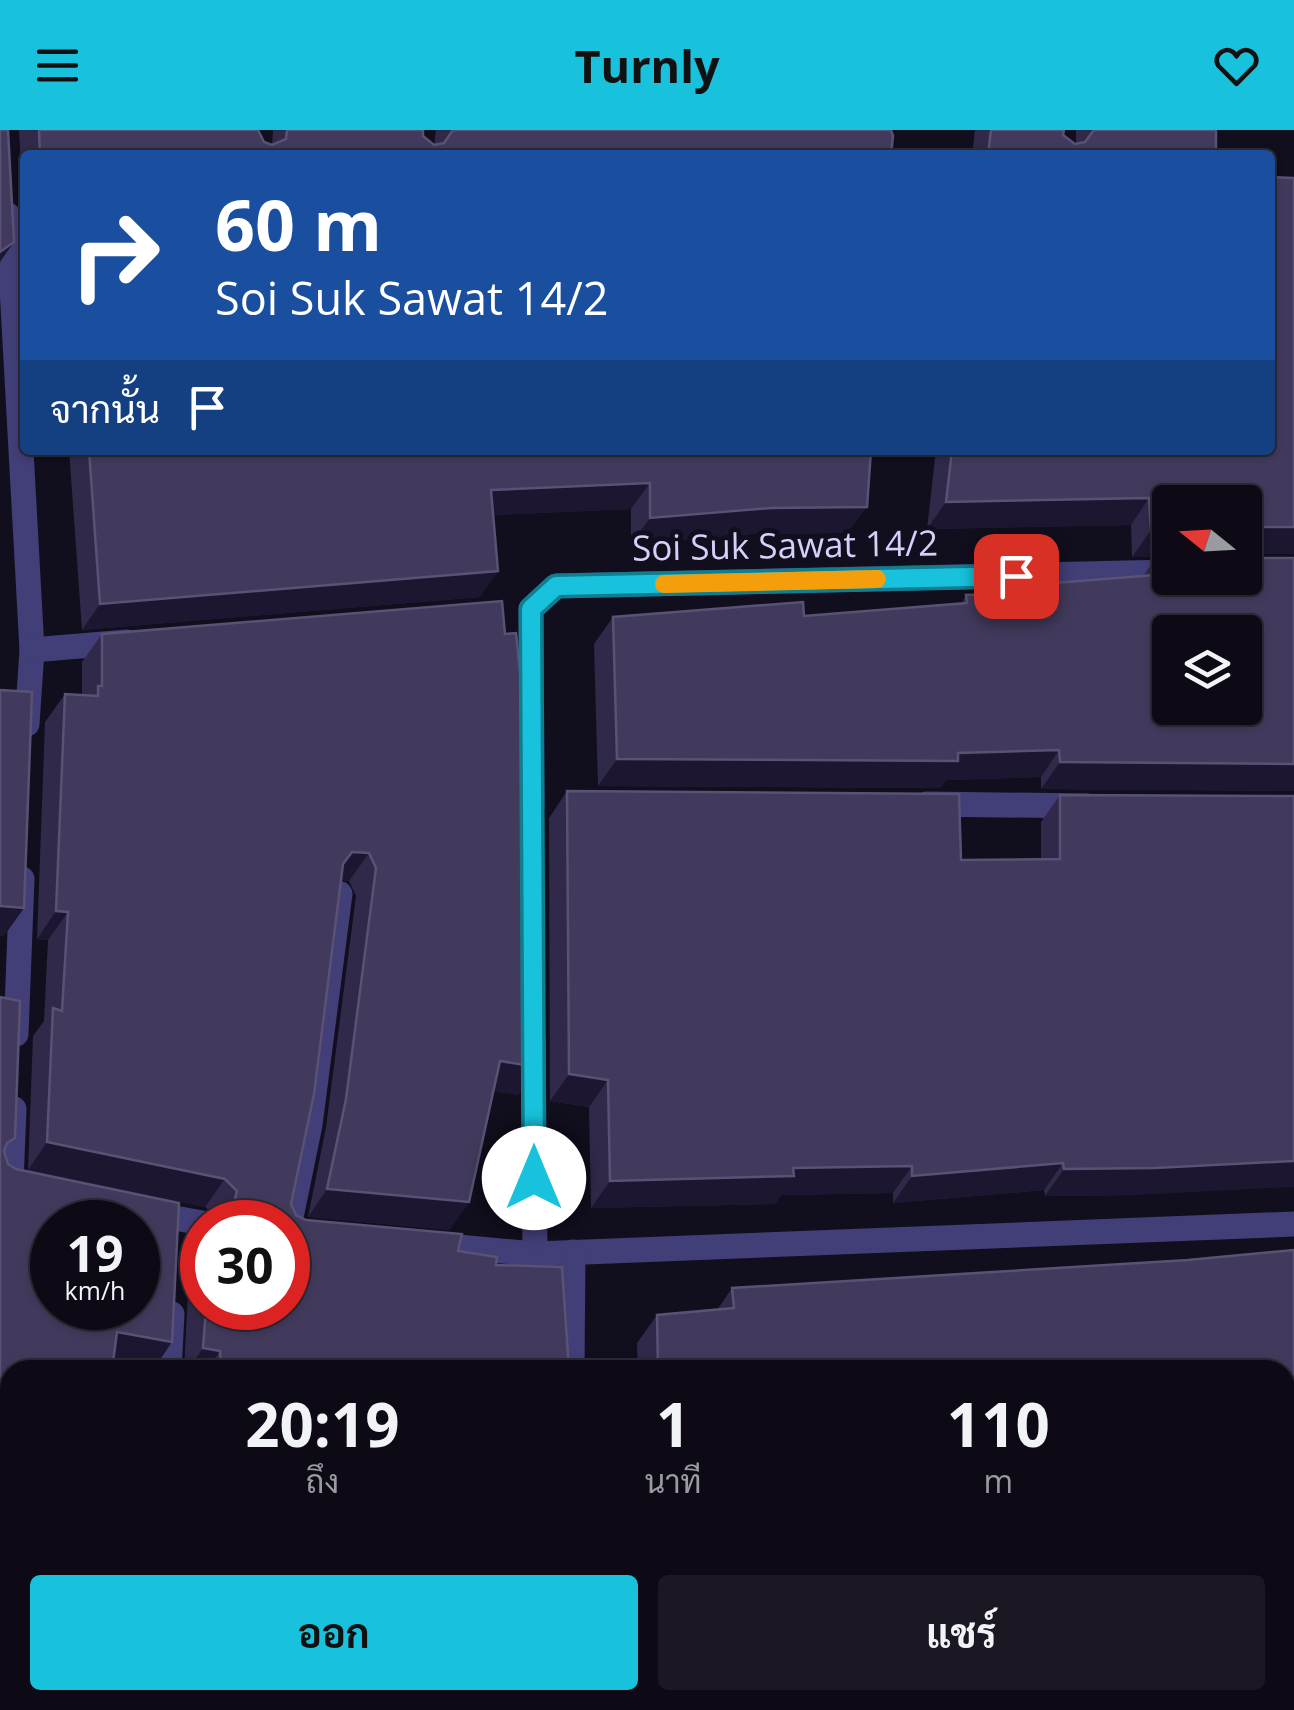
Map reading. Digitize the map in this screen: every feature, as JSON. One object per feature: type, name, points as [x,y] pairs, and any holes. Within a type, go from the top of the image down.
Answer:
[{"type":"street","points":[[7,185],[20,314]]},
{"type":"street","points":[[25,455],[32,650],[26,755]]},
{"type":"street","name":"Soi Suk Sawat 14/2","points":[[538,808],[531,609],[556,586],[1152,572]]},
{"type":"street","points":[[32,650],[151,640]]},
{"type":"street","points":[[903,804],[1118,806]]},
{"type":"street","points":[[16,1051],[23,854]]},
{"type":"street","points":[[299,1200],[340,894]]},
{"type":"street","points":[[533,1018],[535,1254]]},
{"type":"street","points":[[13,1184],[14,1088]]},
{"type":"street","points":[[402,1242],[535,1254],[1294,1224]]},
{"type":"street","points":[[572,1360],[573,1252]]},
{"type":"street","points":[[169,1360],[172,1294]]},
{"type":"building","points":[[0,130],[8,130],[14,242],[0,252]]},
{"type":"building","points":[[39,130],[258,130],[264,142],[272,145],[286,139],[287,130],[423,130],[423,136],[434,145],[444,143],[453,130],[891,130],[893,136],[892,150],[40,150]]},
{"type":"building","points":[[991,130],[1064,130],[1063,135],[1075,144],[1085,142],[1094,130],[1216,130],[1216,150],[989,150]]},
{"type":"building","points":[[1275,177],[1294,178],[1294,527],[1262,528],[1262,485],[1152,485],[1152,530],[1149,498],[946,502],[951,455],[1275,455]]},
{"type":"building","points":[[89,455],[871,455],[867,507],[771,508],[650,518],[650,483],[491,490],[498,571],[100,604]]},
{"type":"building","points":[[1262,558],[1294,558],[1294,764],[1060,762],[1059,750],[958,753],[958,761],[617,759],[613,617],[803,602],[804,616],[967,603],[966,595],[1015,593],[1015,586],[1152,575],[1152,595],[1262,595]]},
{"type":"building","points":[[502,601],[505,634],[516,633],[530,770],[536,770],[537,1067],[500,1061],[469,1202],[327,1189],[346,1099],[376,868],[369,853],[352,852],[343,864],[314,1094],[292,1200],[235,1200],[237,1191],[225,1179],[47,1142],[53,1008],[62,1011],[68,912],[56,911],[65,694],[98,696],[98,686],[102,686],[102,634]]},
{"type":"building","points":[[0,690],[32,692],[24,908],[0,906]]},
{"type":"building","points":[[567,791],[959,794],[961,860],[1060,859],[1060,795],[1294,796],[1294,1161],[1064,1169],[1063,1163],[912,1176],[912,1166],[793,1168],[794,1176],[610,1181],[608,1080],[569,1074]]},
{"type":"building","points":[[0,997],[20,1001],[15,1138],[4,1151],[8,1164],[16,1169],[179,1203],[172,1342],[117,1332],[113,1360],[0,1360]]},
{"type":"building","points":[[310,1220],[462,1234],[458,1251],[497,1257],[496,1265],[562,1267],[568,1360],[220,1360],[220,1351],[203,1348],[204,1330],[310,1330]]},
{"type":"building","points":[[1294,1250],[1294,1360],[658,1360],[657,1315],[734,1308],[732,1288]]},
{"type":"slow traffic","points":[[664,584],[877,579]]},
{"type":"route","points":[[534,1178],[531,609],[556,586],[1016,576]]}]
